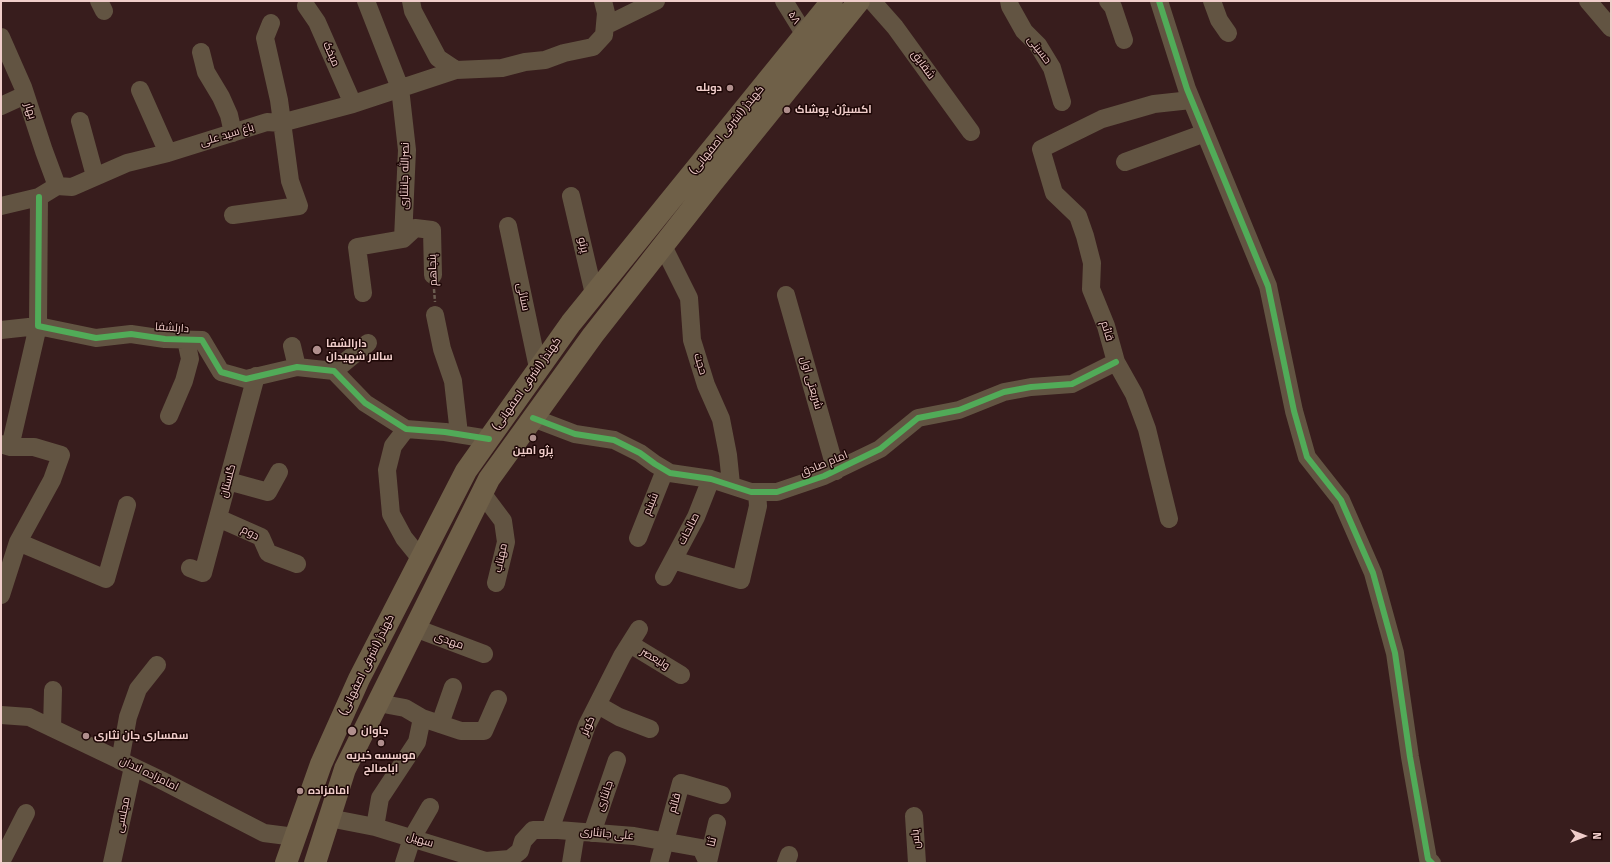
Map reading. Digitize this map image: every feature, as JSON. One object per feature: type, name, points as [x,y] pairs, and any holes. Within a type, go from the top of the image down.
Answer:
[{"type":"main road","name":"کهندژ (اشرفی اصفهانی)","points":[[286,863],[321,764],[359,679],[466,471],[538,368],[594,294],[832,1]]},
{"type":"main road","name":"کهندژ (اشرفی اصفهانی)","points":[[315,862],[345,769],[489,479],[593,335],[780,98],[859,1]]},
{"type":"main road","points":[[765,84],[780,98]]},
{"type":"main road","points":[[368,723],[361,722],[359,718],[359,704],[395,626],[392,615]]},
{"type":"main road","points":[[315,862],[313,847],[320,817],[336,767],[335,762],[328,759],[321,764]]},
{"type":"street","name":"نصرالله جاننثاری","points":[[366,1],[400,88],[407,150],[403,239]]},
{"type":"street","points":[[411,1],[413,11],[438,58],[456,70]]},
{"type":"street","points":[[604,1],[606,13],[605,26]]},
{"type":"street","points":[[605,26],[656,1]]},
{"type":"street","name":"۵۸","points":[[784,1],[805,35]]},
{"type":"street","name":"شقایق","points":[[872,1],[896,27],[971,132]]},
{"type":"street","name":"حسینی","points":[[1009,1],[1010,6],[1024,31],[1038,45],[1052,68],[1062,102]]},
{"type":"street","points":[[1108,1],[1113,7],[1124,40]]},
{"type":"street","points":[[1159,1],[1191,100],[1268,286],[1294,412],[1307,457],[1341,500],[1373,573],[1395,653],[1426,852],[1428,859],[1432,863]]},
{"type":"street","points":[[1212,1],[1219,20],[1228,33]]},
{"type":"street","points":[[1588,1],[1611,28]]},
{"type":"street","name":"میخک","points":[[306,6],[317,22],[353,104]]},
{"type":"street","points":[[232,216],[299,206],[290,181],[279,100],[265,38],[272,23]]},
{"type":"street","name":"باغ سید علی","points":[[1,206],[39,197],[57,186],[72,187],[127,163],[168,153],[267,122],[281,123],[353,104],[456,70],[502,68],[525,62],[545,60],[564,53],[593,47],[604,35],[605,26]]},
{"type":"street","name":"بهار","points":[[1,37],[25,95],[57,186]]},
{"type":"street","points":[[201,52],[206,72],[221,96],[229,116],[233,133]]},
{"type":"street","points":[[140,90],[168,153]]},
{"type":"street","points":[[1,106],[25,95]]},
{"type":"street","name":"قائم","points":[[1169,519],[1147,429],[1134,394],[1116,362],[1106,326],[1091,289],[1092,263],[1085,236],[1078,216],[1054,193],[1041,149],[1102,118],[1154,104],[1191,100]]},
{"type":"street","points":[[80,121],[95,176]]},
{"type":"street","points":[[1124,162],[1205,133]]},
{"type":"street","name":"پرتو","points":[[571,196],[594,294]]},
{"type":"street","points":[[1,595],[11,545],[52,480],[61,455],[34,448],[5,445],[38,326],[39,197]]},
{"type":"street","name":"سنائی","points":[[508,226],[538,368]]},
{"type":"street","name":"پنجاهم","points":[[364,293],[357,247],[403,239],[415,228],[432,230],[434,275]]},
{"type":"street","name":"حجت","points":[[663,246],[689,298],[692,340],[706,385],[721,419],[728,455],[731,484]]},
{"type":"street","name":"شریعتی اول","points":[[786,295],[836,471]]},
{"type":"street","points":[[435,315],[442,349],[453,381],[459,434]]},
{"type":"street","name":"دارلشفا","points":[[1,330],[38,326],[96,338],[131,334],[165,339],[202,340],[221,372],[246,378],[297,367],[334,371]]},
{"type":"street","points":[[169,416],[184,381],[190,359],[186,340]]},
{"type":"street","points":[[368,343],[334,371],[364,403],[406,428],[489,439]]},
{"type":"street","points":[[292,346],[297,367]]},
{"type":"street","name":"امام صادق","points":[[533,418],[575,434],[614,440],[640,453],[670,473],[711,479],[731,484],[751,492],[777,492],[836,471],[880,449],[918,418],[959,410],[1004,392],[1031,387],[1072,384],[1116,362]]},
{"type":"street","name":"گلستان","points":[[190,568],[203,573],[256,376]]},
{"type":"street","points":[[406,428],[393,446],[387,470],[391,514],[404,538],[421,559]]},
{"type":"street","name":"شبنم","points":[[638,538],[665,470]]},
{"type":"street","points":[[228,482],[268,492],[279,472]]},
{"type":"street","name":"صالحات","points":[[664,577],[696,517],[711,479]]},
{"type":"street","points":[[673,560],[741,580],[758,506],[757,492]]},
{"type":"street","name":"مهتاب","points":[[482,493],[503,521],[506,542],[496,582]]},
{"type":"street","points":[[11,545],[106,579],[127,505]]},
{"type":"street","name":"دوم","points":[[218,518],[261,537],[268,553],[297,564]]},
{"type":"street","name":"مهدی","points":[[415,628],[484,654]]},
{"type":"street","name":"کوثر","points":[[550,830],[587,725],[639,629]]},
{"type":"street","name":"ولیعصر","points":[[630,644],[681,675]]},
{"type":"street","name":"مجلسی","points":[[112,863],[127,764],[128,717],[138,689],[157,665]]},
{"type":"street","points":[[440,724],[453,687]]},
{"type":"street","points":[[52,728],[53,690]]},
{"type":"street","points":[[378,703],[405,708],[422,718],[461,731],[484,731],[498,699]]},
{"type":"street","points":[[598,705],[619,717],[650,730]]},
{"type":"street","name":"امامزاده لادان","points":[[1,715],[29,717],[127,764],[264,833],[295,837]]},
{"type":"street","points":[[375,827],[380,798],[417,742],[422,718]]},
{"type":"street","name":"جانثاری","points":[[571,863],[617,760]]},
{"type":"street","name":"قائم","points":[[665,842],[681,783],[722,795]]},
{"type":"street","points":[[404,863],[412,838],[430,807]]},
{"type":"street","points":[[1,862],[26,813]]},
{"type":"street","name":"یاس","points":[[914,816],[917,863]]},
{"type":"street","name":"سهیل","points":[[329,818],[375,827],[486,861],[510,861]]},
{"type":"street","name":"ثنا","points":[[708,862],[716,822]]},
{"type":"street","name":"علی جانثاری","points":[[510,861],[520,851],[523,841],[533,830],[550,830],[634,836],[702,848],[708,862]]},
{"type":"street","points":[[658,863],[665,842]]},
{"type":"cycle path","points":[[1159,1],[1187,89],[1268,286],[1294,411],[1307,457],[1341,500],[1373,573],[1395,653],[1410,757],[1428,859],[1432,863]]},
{"type":"cycle path","points":[[39,197],[38,326],[96,338],[131,334],[165,339],[202,340],[221,372],[246,379],[297,367],[334,371],[365,403],[406,429],[445,432],[489,439]]},
{"type":"cycle path","points":[[533,418],[575,434],[614,440],[640,453],[670,473],[711,479],[751,492],[777,492],[824,476],[880,449],[918,418],[959,410],[1004,392],[1031,387],[1072,384],[1116,362]]},
{"type":"place","name":"دوبله","points":[[730,88]]},
{"type":"place","name":"اکسیژن. پوشاک","points":[[787,110]]},
{"type":"place","name":"دارالشفا سالار شهیدان","points":[[317,350]]},
{"type":"place","name":"پژو امین","points":[[533,438]]},
{"type":"place","name":"جاوان","points":[[352,731]]},
{"type":"place","name":"سمساری جان نثاری","points":[[86,736]]},
{"type":"place","name":"موسسه خیریه اباصالح","points":[[381,743]]},
{"type":"place","name":"امامزاده","points":[[300,791]]}]
